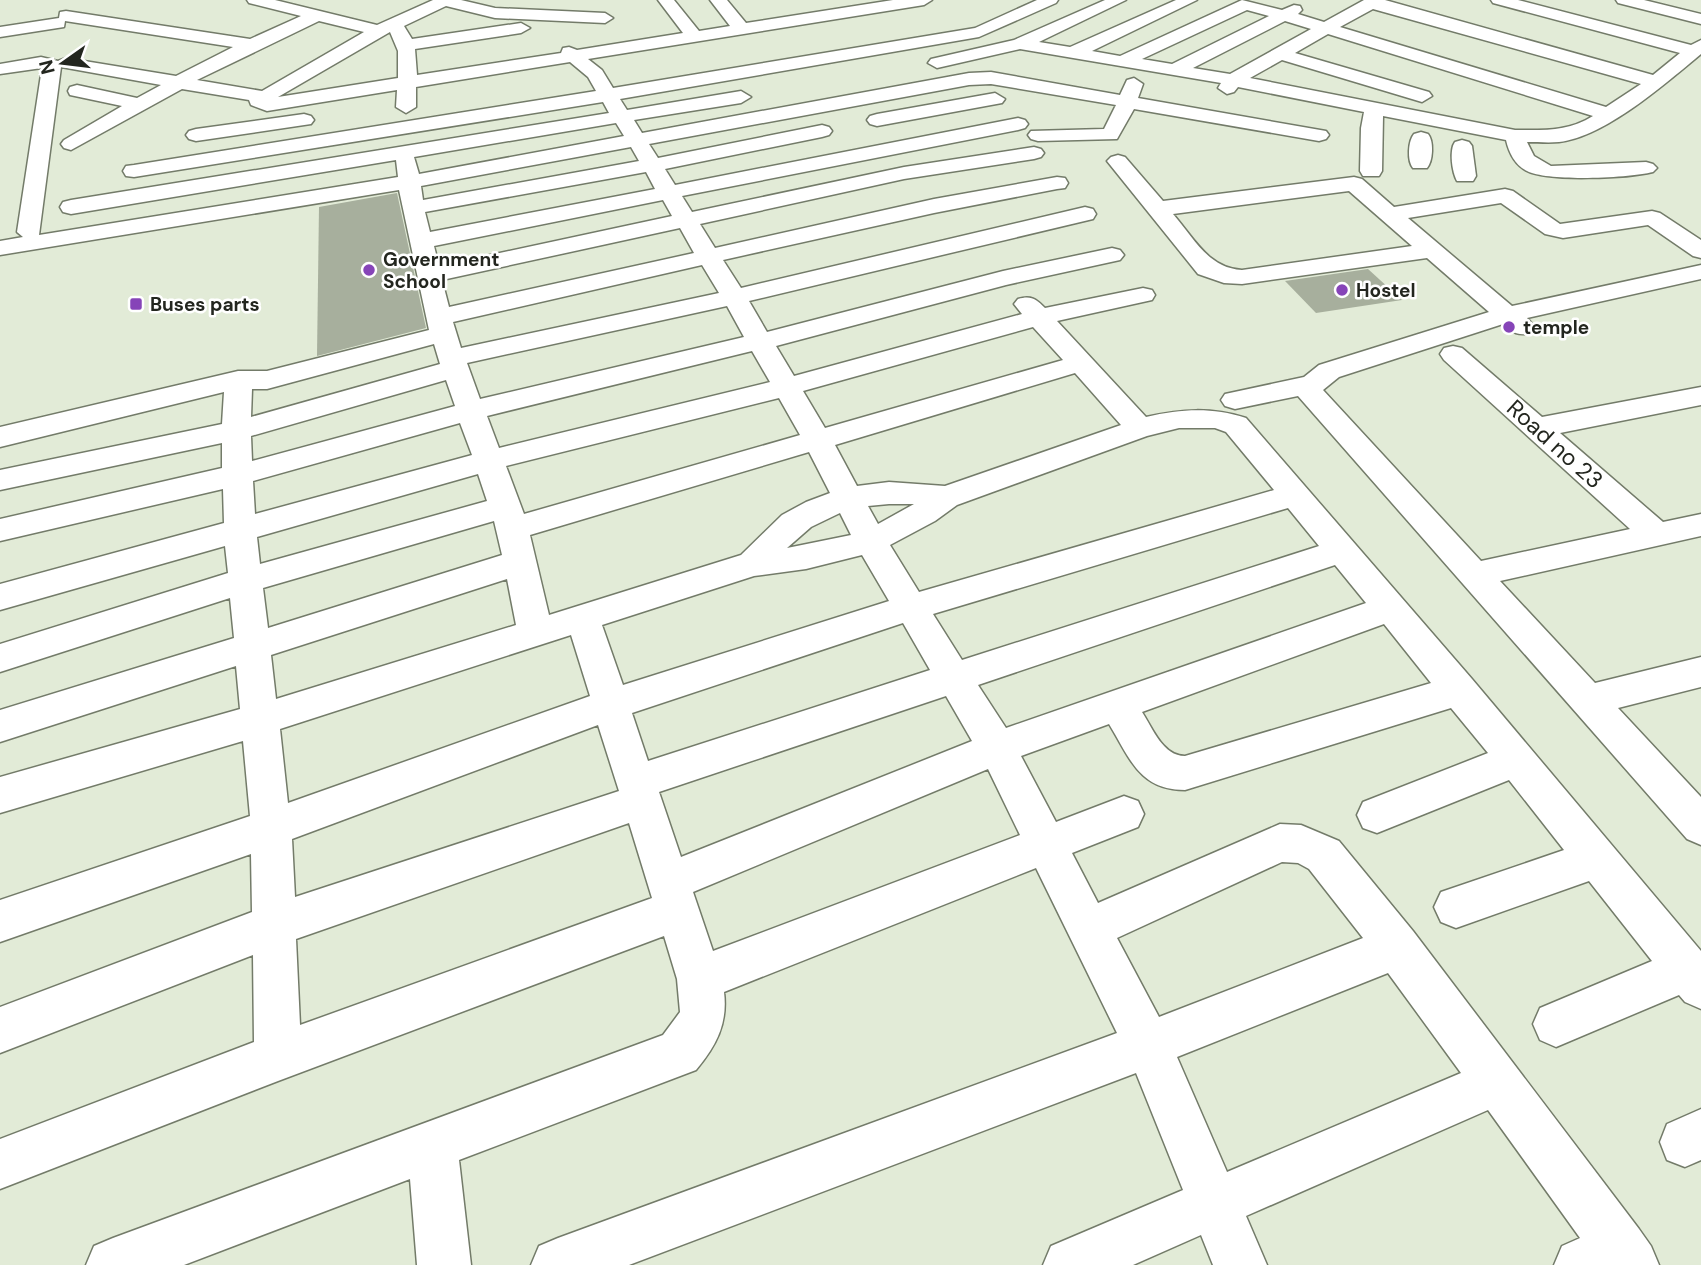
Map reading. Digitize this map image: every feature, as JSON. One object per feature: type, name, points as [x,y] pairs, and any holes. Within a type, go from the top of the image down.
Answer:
[{"type":"street","points":[[71,144],[139,104],[338,0]]},
{"type":"street","points":[[418,12],[445,0],[481,11],[517,15],[609,13],[592,37],[609,104]]},
{"type":"street","points":[[541,16],[566,0]]},
{"type":"street","points":[[666,0],[694,36]]},
{"type":"street","points":[[718,0],[742,29]]},
{"type":"street","points":[[821,0],[837,15]]},
{"type":"street","points":[[422,242],[609,104],[694,36],[837,15],[879,4],[925,0]]},
{"type":"street","points":[[0,248],[410,182],[609,104],[801,64],[979,32],[1050,0]]},
{"type":"street","points":[[1048,59],[1189,0]]},
{"type":"street","points":[[1559,0],[1699,43]]},
{"type":"street","points":[[1624,0],[1701,19]]},
{"type":"street","points":[[1682,0],[1701,4]]},
{"type":"street","points":[[66,62],[180,83],[255,103],[401,83],[609,104],[882,150],[1023,117],[1039,87],[1048,59],[1110,1]]},
{"type":"street","points":[[920,66],[972,56],[1122,62],[1240,2],[1290,7],[1329,18],[1608,114]]},
{"type":"street","points":[[1418,16],[1441,2]]},
{"type":"street","points":[[1365,5],[1485,53]]},
{"type":"street","points":[[1208,141],[1214,118],[1214,97],[1233,80],[1305,40],[1329,18],[1365,5],[1418,16],[1656,82]]},
{"type":"street","points":[[778,7],[794,21]]},
{"type":"street","points":[[1110,79],[1142,78],[1172,71],[1290,7]]},
{"type":"street","points":[[259,8],[309,16],[401,83]]},
{"type":"street","points":[[259,8],[285,29]]},
{"type":"street","points":[[1497,8],[1699,43]]},
{"type":"street","points":[[1497,8],[1678,65]]},
{"type":"street","points":[[418,12],[470,22],[517,15]]},
{"type":"street","points":[[418,12],[401,83],[413,208],[447,344],[472,410],[512,533],[535,631]]},
{"type":"street","points":[[71,207],[401,83],[517,15]]},
{"type":"street","points":[[517,15],[538,42],[609,104],[708,255],[818,441],[871,542],[997,748],[1048,843],[1148,1045],[1240,1265]]},
{"type":"street","points":[[10,36],[62,20],[279,48]]},
{"type":"street","points":[[917,24],[943,20]]},
{"type":"street","points":[[203,37],[225,27]]},
{"type":"street","points":[[105,69],[178,33]]},
{"type":"street","points":[[1305,40],[1589,127]]},
{"type":"street","points":[[1371,128],[1442,142],[1517,145],[1560,136],[1589,127],[1656,82],[1678,65],[1699,43]]},
{"type":"street","points":[[784,46],[846,118],[904,173],[1140,428]]},
{"type":"street","points":[[307,52],[401,83],[609,104],[846,118],[995,99]]},
{"type":"street","points":[[1280,54],[1560,136]]},
{"type":"street","points":[[1288,91],[1353,55]]},
{"type":"street","points":[[194,58],[220,62]]},
{"type":"street","points":[[0,68],[41,62],[52,65],[29,232]]},
{"type":"street","points":[[1122,62],[1142,78]]},
{"type":"street","points":[[0,248],[292,80],[339,64]]},
{"type":"street","points":[[1172,71],[1375,107],[1517,145],[1529,165],[1551,172],[1646,168]]},
{"type":"street","points":[[846,118],[969,79],[991,78],[1125,104],[1319,135]]},
{"type":"street","points":[[609,104],[904,173],[1036,144],[1110,135],[1142,78]]},
{"type":"street","points":[[134,171],[401,83]]},
{"type":"street","points":[[1606,88],[1633,96]]},
{"type":"street","points":[[77,91],[139,104]]},
{"type":"street","points":[[413,208],[609,104],[767,93]]},
{"type":"street","points":[[1318,156],[1325,98]]},
{"type":"street","points":[[430,275],[609,104]]},
{"type":"street","points":[[1371,172],[1371,128],[1375,107]]},
{"type":"street","points":[[1067,115],[1143,128]]},
{"type":"street","points":[[196,135],[327,117]]},
{"type":"street","points":[[58,118],[101,126]]},
{"type":"street","points":[[1420,164],[1442,142]]},
{"type":"street","points":[[1442,142],[1465,176]]},
{"type":"street","points":[[1118,161],[1207,269],[1224,276],[1242,277],[1433,250]]},
{"type":"street","points":[[0,480],[236,431],[447,344],[708,255],[934,206],[1057,183]]},
{"type":"street","points":[[1156,209],[1354,184],[1529,332]]},
{"type":"street","points":[[1391,214],[1505,196],[1553,229],[1563,231],[1652,218],[1701,251]]},
{"type":"street","points":[[0,437],[238,380],[267,380],[447,344],[734,297],[1085,214]]},
{"type":"street","points":[[0,530],[238,475],[472,410],[759,342],[1003,278],[1112,256]]},
{"type":"street","points":[[1309,385],[1329,372],[1506,315],[1701,272]]},
{"type":"street","points":[[1236,400],[1309,385],[1345,385],[1606,310],[1701,290]]},
{"type":"street","points":[[0,597],[487,461],[786,387],[1039,317],[1143,295]]},
{"type":"street","name":"Road no 23","points":[[1453,354],[1657,534]]},
{"type":"street","points":[[0,658],[247,580],[512,533],[1081,363]]},
{"type":"street","points":[[238,380],[236,431],[240,530],[271,828],[278,1056]]},
{"type":"street","points":[[1309,385],[1472,575],[1701,826]]},
{"type":"street","points":[[1536,428],[1701,396]]},
{"type":"street","points":[[0,794],[259,720],[753,564],[816,556],[871,542],[928,512],[946,497],[1140,428],[1179,419],[1227,421],[1236,425],[1388,609],[1459,690],[1694,977],[1556,1024]]},
{"type":"street","points":[[753,564],[800,519],[849,498],[884,491],[946,497]]},
{"type":"street","points":[[0,921],[271,828],[611,704],[912,607],[1294,495]]},
{"type":"street","points":[[1472,575],[1701,525]]},
{"type":"street","points":[[0,726],[254,648],[512,533]]},
{"type":"street","points":[[0,1030],[274,925],[953,676],[1340,551]]},
{"type":"street","points":[[0,1164],[278,1056],[673,896],[997,748],[1388,609]]},
{"type":"street","points":[[113,1265],[680,1053],[700,1031],[704,1009],[700,979],[582,616]]},
{"type":"street","points":[[1588,700],[1701,672]]},
{"type":"street","points":[[1116,704],[1154,763],[1168,773],[1185,773],[1459,690]]},
{"type":"street","points":[[1377,815],[1515,760]]},
{"type":"street","points":[[700,979],[1124,814]]},
{"type":"street","points":[[1091,928],[1280,843],[1301,844],[1324,855],[1397,947],[1496,1082],[1611,1259]]},
{"type":"street","points":[[1456,907],[1598,858]]},
{"type":"street","points":[[558,1265],[1148,1045],[1397,947]]},
{"type":"street","points":[[1070,1265],[1496,1082]]},
{"type":"street","points":[[432,1144],[444,1265]]},
{"type":"building","name":"Government School","points":[[397,193],[426,328],[317,356],[319,207]]},
{"type":"building","name":"Hostel","points":[[1368,269],[1402,300],[1316,313],[1285,281]]},
{"type":"place","name":"Government School","points":[[369,270]]},
{"type":"place","name":"Hostel","points":[[1342,290]]},
{"type":"place","name":"Buses parts","points":[[136,304]]},
{"type":"place","name":"temple","points":[[1509,327]]}]
